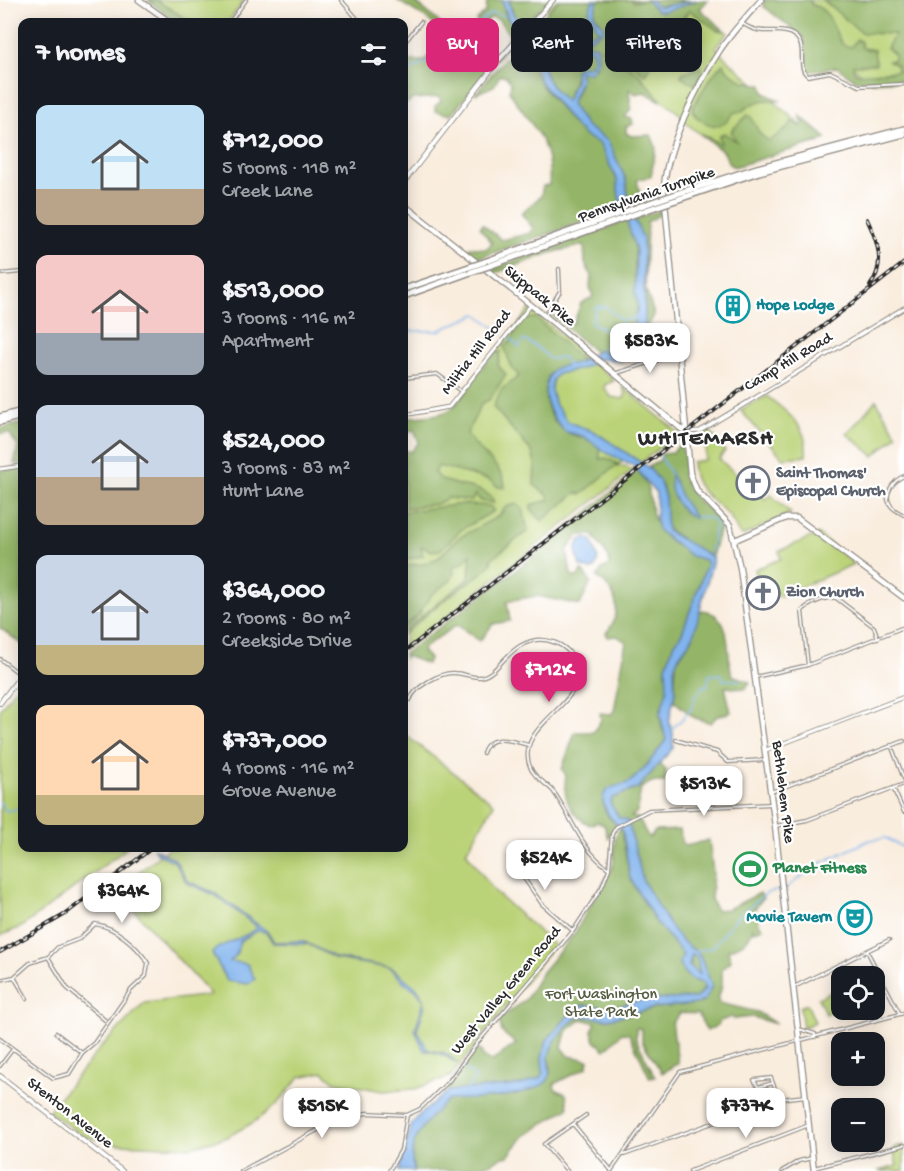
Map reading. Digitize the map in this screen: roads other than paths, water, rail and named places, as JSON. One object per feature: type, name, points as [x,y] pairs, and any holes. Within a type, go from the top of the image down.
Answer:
[{"type":"highway","name":"Pennsylvania Turnpike","points":[[408,288],[487,264],[766,165],[904,129]]},
{"type":"highway","name":"Pennsylvania Turnpike","points":[[676,197],[759,172],[904,134]]},
{"type":"highway","name":"Pennsylvania Turnpike","points":[[408,294],[468,270]]},
{"type":"highway","points":[[0,417],[18,415]]},
{"type":"highway","points":[[0,422],[18,415]]},
{"type":"main road","points":[[139,0],[164,18]]},
{"type":"main road","points":[[408,177],[520,35],[553,0]]},
{"type":"main road","name":"Bethlehem Pike","points":[[761,0],[719,51],[691,104],[664,180],[690,473],[697,491],[725,517],[735,540],[771,792],[814,1170]]},
{"type":"main road","name":"Skippack Pike","points":[[408,208],[545,316],[685,432]]},
{"type":"main road","points":[[675,425],[684,420]]},
{"type":"main road","points":[[735,540],[786,518],[797,518],[904,598]]},
{"type":"main road","points":[[0,703],[18,680]]},
{"type":"main road","name":"Stenton Avenue","points":[[0,1076],[122,1171]]},
{"type":"street","points":[[233,18],[246,0]]},
{"type":"street","points":[[341,0],[357,18]]},
{"type":"street","points":[[408,38],[421,22]]},
{"type":"street","points":[[742,22],[755,31],[783,31],[794,36],[801,44],[803,71],[808,76],[832,73],[859,86],[904,84]]},
{"type":"street","points":[[545,316],[560,291],[559,269]]},
{"type":"street","points":[[0,274],[18,272]]},
{"type":"street","name":"Militia Hill Road","points":[[408,414],[443,410],[462,392],[531,305]]},
{"type":"street","name":"Camp Hill Road","points":[[685,432],[700,431],[904,308]]},
{"type":"street","points":[[614,374],[679,354]]},
{"type":"street","points":[[408,378],[437,374],[462,392]]},
{"type":"street","points":[[0,469],[18,467]]},
{"type":"street","points":[[904,476],[893,483],[888,498],[891,506],[904,516]]},
{"type":"street","points":[[808,665],[802,611],[806,607],[836,598],[874,627],[878,638]]},
{"type":"street","points":[[755,677],[808,665],[904,627]]},
{"type":"street","points":[[410,700],[417,689],[448,673],[472,677],[485,676],[508,653],[537,640],[554,642],[573,658],[577,668],[576,682],[570,696],[536,732],[528,745],[528,759],[532,772],[552,790],[590,853],[609,869]]},
{"type":"street","points":[[0,659],[18,672]]},
{"type":"street","points":[[765,750],[904,697]]},
{"type":"street","points":[[483,753],[486,746],[496,740],[509,740],[528,745]]},
{"type":"street","points":[[676,740],[717,752],[728,762],[766,760]]},
{"type":"street","points":[[771,792],[904,741]]},
{"type":"street","points":[[891,746],[904,779]]},
{"type":"street","points":[[775,826],[807,820],[904,784]]},
{"type":"street","points":[[893,788],[904,812]]},
{"type":"street","name":"West Valley Green Road","points":[[407,1115],[420,1109],[449,1081],[478,1042],[573,932],[602,887],[609,869],[612,834],[618,825],[649,810],[772,804]]},
{"type":"street","points":[[509,857],[542,904],[573,932]]},
{"type":"street","points":[[0,980],[14,977],[30,963],[48,957],[58,947],[79,939],[96,924],[113,930],[142,953],[148,963],[146,976],[107,1022],[99,1036],[82,1053],[69,1074],[53,1078],[0,1039]]},
{"type":"street","points":[[794,987],[889,940]]},
{"type":"street","points":[[573,1124],[611,1171],[679,1073],[902,1014],[867,951]]},
{"type":"street","points":[[48,957],[67,988],[107,1022]]},
{"type":"street","points":[[14,977],[27,999]]},
{"type":"street","points":[[799,1029],[815,1034],[815,1037]]},
{"type":"street","points":[[56,1033],[82,1053]]},
{"type":"street","points":[[0,1066],[13,1049]]},
{"type":"street","points":[[773,1083],[758,1087],[753,1080],[767,1076],[773,1083],[779,1099]]},
{"type":"street","points":[[622,1155],[779,1099],[806,1096]]},
{"type":"street","points":[[241,1171],[342,1117],[367,1113],[407,1115],[401,1150],[389,1171]]},
{"type":"street","points":[[567,1171],[544,1144],[586,1115]]},
{"type":"street","points":[[690,1171],[809,1125]]},
{"type":"street","points":[[814,1170],[904,1145]]},
{"type":"street","points":[[782,1171],[799,1161],[812,1158]]},
{"type":"water","points":[[502,0],[509,0],[517,18],[511,18],[511,23]]},
{"type":"water","points":[[593,0],[598,0],[594,14],[603,26],[603,31],[593,37],[593,33],[599,31],[589,12]]},
{"type":"water","points":[[647,0],[652,0],[656,6],[661,7],[696,0],[677,8],[658,11]]},
{"type":"water","points":[[593,46],[597,46],[598,59],[593,68]]},
{"type":"water","points":[[537,72],[545,72],[556,92],[566,101],[575,82],[575,72],[579,72],[581,79],[571,104],[586,126],[608,141],[626,180],[629,206],[643,239],[645,324],[639,344],[630,357],[620,361],[601,359],[581,369],[558,374],[553,379],[551,390],[555,404],[568,422],[595,432],[648,467],[659,480],[665,497],[667,531],[713,559],[693,637],[679,656],[674,668],[675,693],[669,721],[673,733],[673,748],[638,788],[612,798],[610,803],[619,818],[628,821],[643,881],[670,926],[682,941],[699,954],[712,986],[705,1000],[696,1004],[655,1008],[608,1019],[579,1016],[562,1032],[552,1047],[549,1059],[550,1074],[546,1083],[510,1095],[447,1101],[425,1123],[415,1140],[412,1160],[414,1171],[399,1171],[411,1126],[418,1116],[448,1091],[521,1085],[540,1078],[543,1072],[542,1057],[547,1040],[576,1007],[585,1005],[612,1008],[642,1000],[696,998],[705,989],[702,982],[691,979],[683,971],[679,963],[683,954],[656,922],[630,878],[623,833],[608,815],[603,799],[606,791],[626,784],[639,773],[666,740],[660,714],[667,690],[666,667],[673,646],[682,633],[707,564],[705,560],[691,556],[659,531],[656,522],[656,493],[634,466],[607,453],[583,436],[566,432],[550,410],[545,393],[546,384],[555,368],[580,362],[599,350],[616,355],[627,350],[638,307],[635,291],[636,250],[619,197],[617,180],[599,143],[586,137],[574,125],[539,80]],"holes":[[[692,954],[697,957],[700,975],[689,966]]]},
{"type":"water","points":[[671,473],[682,499],[695,518],[683,511],[675,500],[670,480]]},
{"type":"water","points":[[585,538],[592,540],[598,559],[595,568],[590,570],[580,566],[576,550],[579,541]]},
{"type":"water","points":[[156,852],[161,852],[175,859],[187,881],[215,893],[268,932],[274,942],[303,941],[336,958],[392,968],[418,989],[424,999],[425,1005],[417,1030],[428,1050],[445,1053],[459,1064],[442,1054],[424,1050],[415,1030],[424,1001],[416,990],[406,984],[390,968],[336,959],[308,944],[273,943],[267,933],[259,930],[240,941],[236,956],[230,961],[247,964],[255,979],[248,984],[227,981],[212,953],[257,927],[215,895],[187,883],[174,861]]},
{"type":"waterway","points":[[408,71],[424,63],[466,65],[482,54],[476,50],[481,45],[476,41],[481,38],[481,21],[492,13],[505,16]]},
{"type":"waterway","points":[[600,350],[609,343],[610,332],[592,323],[596,307],[606,307],[622,321],[638,317]]},
{"type":"waterway","points":[[408,331],[438,331],[477,314],[503,334]]},
{"type":"waterway","points":[[508,337],[519,347],[523,340],[531,343],[550,359],[564,357],[569,367]]},
{"type":"waterway","points":[[660,456],[671,475]]},
{"type":"waterway","points":[[695,517],[710,518],[716,523],[710,554]]},
{"type":"waterway","points":[[671,730],[690,711],[694,697],[701,691],[702,686],[707,686],[709,675],[722,674],[723,680],[740,680]]},
{"type":"waterway","points":[[0,802],[6,811],[18,809]]},
{"type":"waterway","points":[[785,889],[817,865],[870,840],[886,838],[904,848]]},
{"type":"waterway","points":[[695,951],[712,948],[737,917],[767,893],[780,890]]},
{"type":"waterway","points":[[465,1068],[476,1078],[466,1090]]},
{"type":"railway","points":[[867,219],[879,253],[878,269],[870,286]]},
{"type":"railway","points":[[408,649],[904,263]]},
{"type":"railway","points":[[0,952],[64,915],[147,852]]},
{"type":"place","name":"Hope Lodge","points":[[733,306]]},
{"type":"place","name":"Saint Thomas' Episcopal Church","points":[[753,483]]},
{"type":"place","name":"Zion Church","points":[[763,593]]},
{"type":"place","name":"Planet Fitness","points":[[750,869]]},
{"type":"place","name":"Movie Tavern","points":[[855,918]]},
{"type":"district","name":"WHITEMARSH","points":[[706,440]]},
{"type":"park label","name":"Fort Washington State Park","points":[[601,1004]]}]
